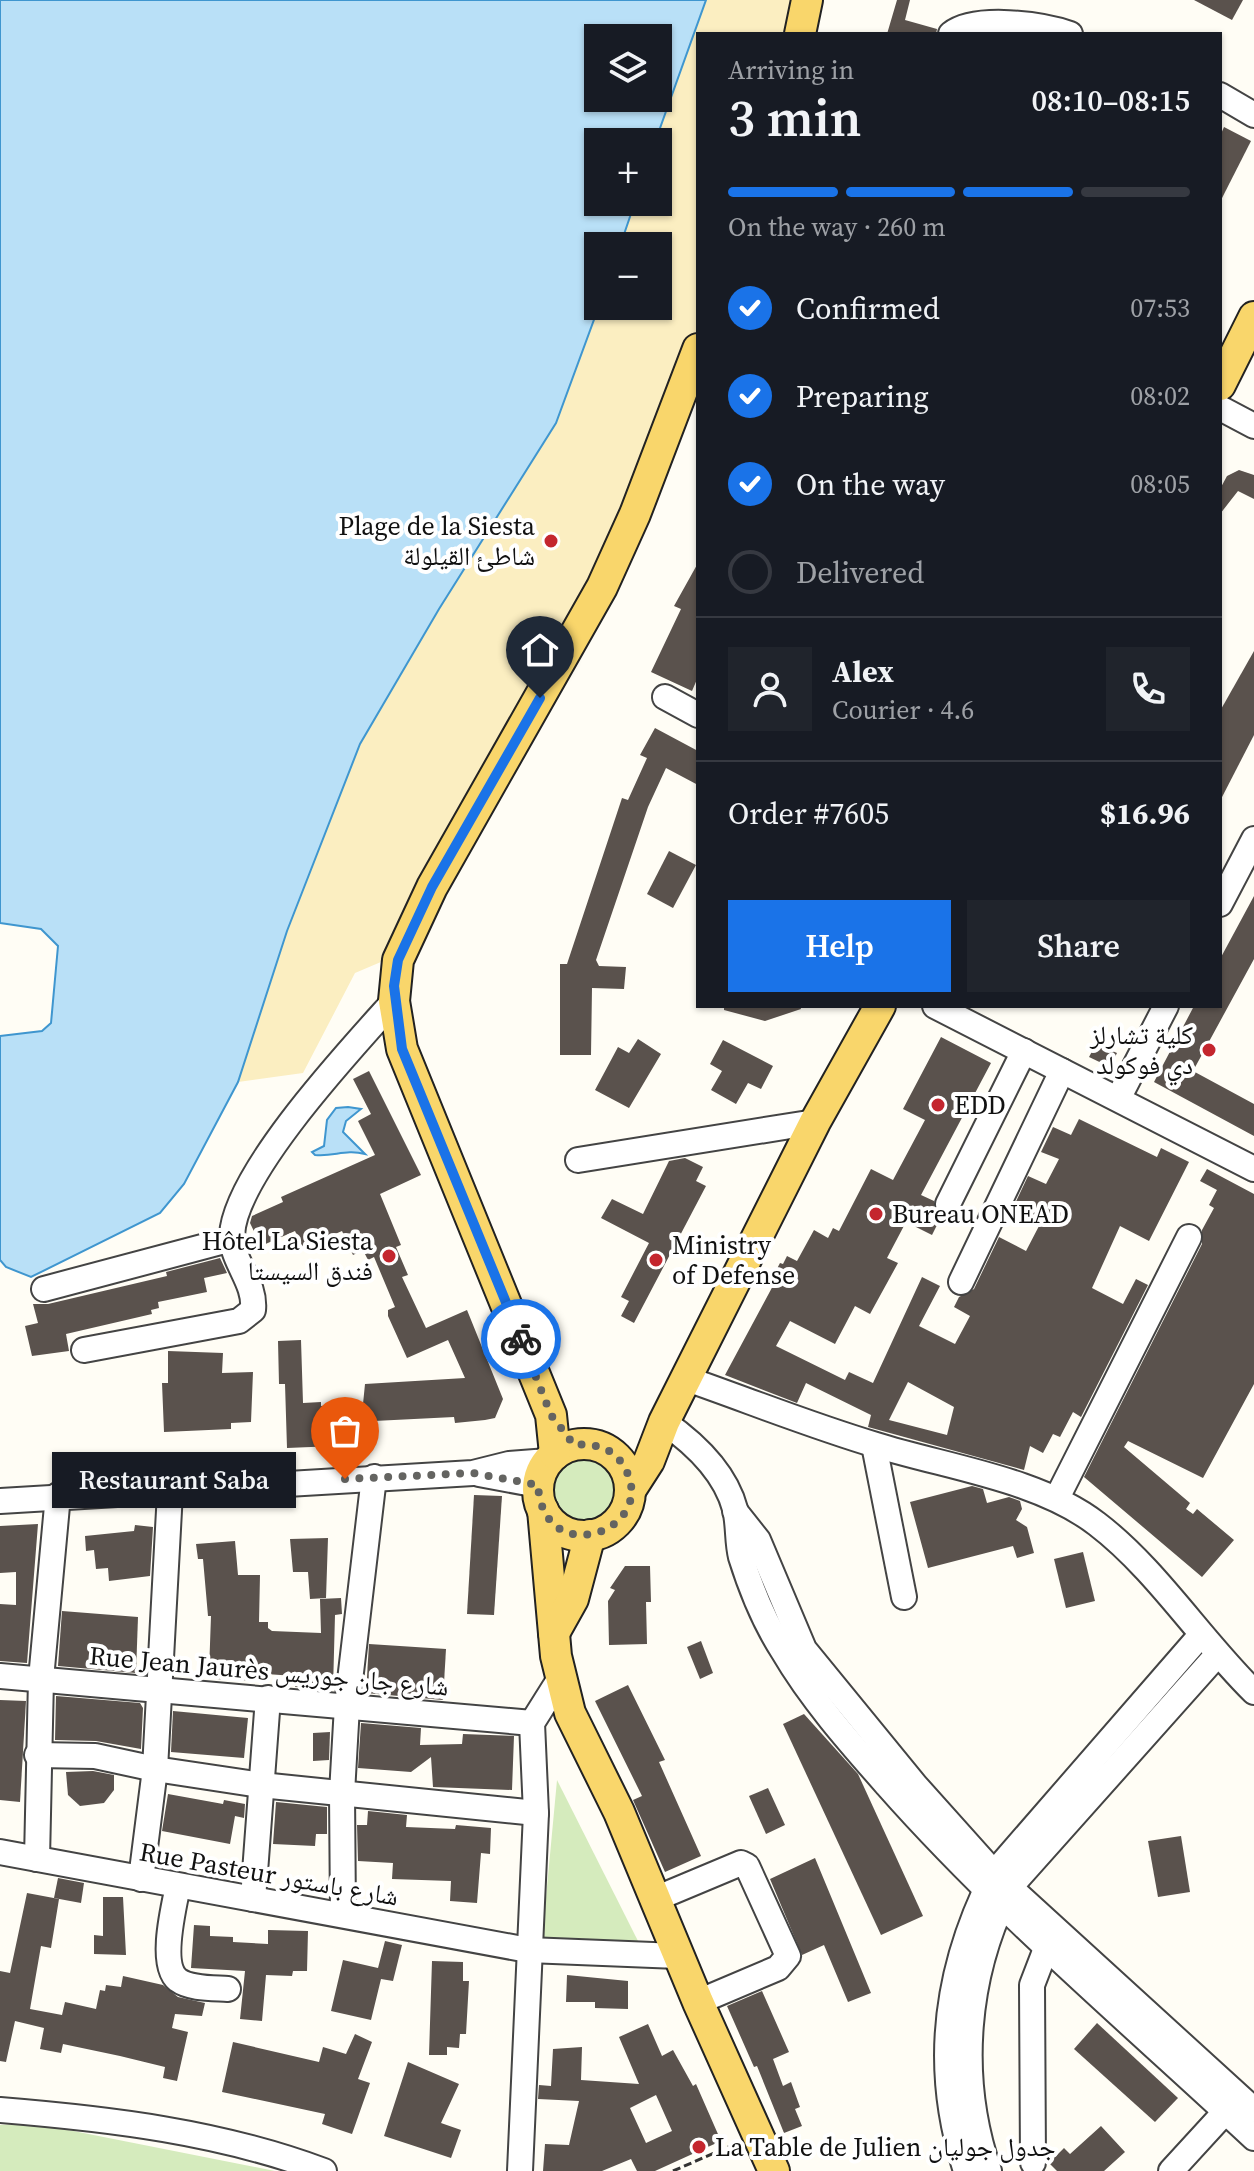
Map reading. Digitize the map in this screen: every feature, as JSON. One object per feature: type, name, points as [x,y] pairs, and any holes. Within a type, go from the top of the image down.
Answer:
[{"type":"main road","points":[[800,32],[807,0]]},
{"type":"main road","points":[[1222,381],[1254,317]]},
{"type":"main road","points":[[696,354],[635,514],[602,587],[432,887],[398,960],[394,1001],[402,1049],[551,1415],[554,1633],[559,1680],[570,1713],[619,1812],[678,1956],[774,2171]]},
{"type":"main road","points":[[631,1489],[649,1461],[664,1422],[815,1122],[879,1008]]},
{"type":"main road","points":[[611,1451],[664,1422]]},
{"type":"main road","points":[[586,1444],[611,1451],[628,1475],[631,1489],[629,1502],[615,1525],[590,1535],[562,1530],[552,1471],[586,1444]]},
{"type":"main road","points":[[554,1633],[573,1599],[590,1535]]},
{"type":"street","points":[[953,32],[962,25],[1044,25],[1064,32]]},
{"type":"street","points":[[1222,96],[1254,115]]},
{"type":"street","points":[[1222,409],[1254,426]]},
{"type":"street","points":[[665,697],[696,714]]},
{"type":"street","points":[[1222,900],[1254,839]]},
{"type":"street","points":[[84,1350],[239,1321],[253,1310],[254,1296],[232,1239],[236,1207],[315,1089],[394,1001]]},
{"type":"street","points":[[939,1008],[1119,1097],[1254,1169]]},
{"type":"street","points":[[1119,1097],[1165,1008]]},
{"type":"street","points":[[948,1204],[1024,1051]]},
{"type":"street","points":[[961,1282],[1062,1071]]},
{"type":"street","points":[[578,1160],[815,1122]]},
{"type":"street","points":[[1057,1498],[1189,1237]]},
{"type":"street","points":[[44,1289],[232,1239]]},
{"type":"street","points":[[687,1379],[874,1445],[1057,1498],[1097,1524],[1136,1560],[1200,1636],[1254,1692]]},
{"type":"street","points":[[664,1422],[707,1459],[735,1511],[741,1557],[768,1623],[795,1671],[869,1764],[998,1888],[1254,2110]]},
{"type":"street","points":[[874,1445],[904,1597]]},
{"type":"street","points":[[0,1501],[58,1495],[170,1492],[473,1473],[509,1464],[552,1471]]},
{"type":"street","points":[[343,1915],[342,1793],[347,1706],[374,1477]]},
{"type":"street","points":[[141,1879],[155,1769],[170,1492]]},
{"type":"street","points":[[37,1859],[41,1679],[58,1495]]},
{"type":"street","points":[[978,2170],[948,2103],[947,2019],[958,1961],[998,1888],[1200,1636]]},
{"type":"street","points":[[998,1888],[1217,1655]]},
{"type":"street","name":"Rue Jean Jaurès شارع جان جوريس","points":[[0,1676],[532,1723]]},
{"type":"street","points":[[520,2171],[536,1813],[532,1723],[559,1680]]},
{"type":"street","points":[[253,1899],[268,1698]]},
{"type":"street","points":[[37,1755],[95,1756],[155,1769],[261,1785],[536,1813]]},
{"type":"street","name":"Rue Pasteur شارع باستور","points":[[0,1852],[528,1950],[678,1956]]},
{"type":"street","points":[[655,1899],[741,1863],[747,1866],[788,1956],[778,1968],[698,2002]]},
{"type":"street","points":[[178,1886],[169,1936],[172,1972],[178,1980],[191,1985],[228,1989]]},
{"type":"street","points":[[998,1888],[1047,1946],[1254,2138]]},
{"type":"street","points":[[1033,2163],[1032,1985],[1047,1946]]},
{"type":"street","points":[[0,2110],[110,2119],[206,2136],[324,2171]]},
{"type":"street","points":[[1171,2171],[1226,2111]]},
{"type":"path","points":[[673,2171],[757,2134]]},
{"type":"green space","points":[[585,1451],[599,1454],[612,1462],[620,1475],[623,1489],[620,1503],[612,1516],[599,1524],[585,1527],[571,1524],[558,1516],[550,1503],[547,1489],[550,1475],[558,1462],[571,1454]]},
{"type":"green space","points":[[557,1780],[641,1947],[542,1940]]},
{"type":"green space","points":[[33,2123],[275,2171],[0,2171],[0,2125]]},
{"type":"sand","name":"Plage de la Siesta شاطئ القيلولة","points":[[706,0],[802,0],[795,32],[696,32],[696,346],[613,561],[395,956],[355,973],[303,1073],[238,1082],[287,931],[360,744],[439,609],[556,423],[594,320],[672,320],[672,232],[625,232],[630,216],[672,216],[672,128],[660,128],[666,112],[672,112],[672,95]]},
{"type":"water","points":[[0,0],[706,0],[672,95],[672,24],[584,24],[584,112],[666,112],[660,128],[584,128],[584,216],[630,216],[625,232],[584,232],[584,320],[594,320],[556,423],[439,609],[360,744],[287,931],[238,1082],[184,1184],[160,1213],[31,1277],[6,1267],[0,1260],[0,1036],[42,1031],[51,1023],[58,946],[41,929],[0,923]]},
{"type":"water","points":[[336,1108],[361,1109],[346,1121],[343,1132],[365,1154],[315,1155],[312,1152],[324,1146],[327,1120]]},
{"type":"building","points":[[897,0],[910,0],[905,20],[937,29],[936,32],[888,32]]},
{"type":"building","points":[[1194,0],[1243,0],[1232,20]]},
{"type":"building","points":[[1224,127],[1251,141],[1222,198]]},
{"type":"building","points":[[1239,470],[1254,475],[1254,499],[1238,491],[1222,511],[1222,485],[1227,476]]},
{"type":"building","points":[[696,567],[696,682],[692,691],[651,672],[681,609],[674,606]]},
{"type":"building","points":[[1254,651],[1254,735],[1222,797],[1222,707]]},
{"type":"building","points":[[655,728],[696,750],[696,784],[666,768],[648,807],[596,960],[599,966],[626,967],[624,989],[592,988],[591,1055],[560,1055],[560,964],[567,964],[622,798],[628,800],[647,758],[640,755]]},
{"type":"building","points":[[669,851],[696,865],[673,908],[647,894]]},
{"type":"building","points":[[1254,896],[1254,959],[1193,1071],[1254,1104],[1254,1136],[1154,1082],[1193,1008],[1222,1008],[1222,955]]},
{"type":"building","points":[[724,1008],[801,1009],[765,1021]]},
{"type":"building","points":[[941,1037],[991,1063],[921,1195],[934,1201],[935,1212],[941,1217],[932,1235],[906,1222],[887,1258],[898,1263],[870,1314],[855,1306],[835,1344],[790,1321],[776,1346],[845,1380],[849,1372],[873,1383],[922,1277],[940,1286],[919,1326],[955,1344],[970,1316],[954,1307],[959,1297],[974,1289],[999,1237],[1026,1251],[1039,1226],[1011,1212],[1028,1176],[1046,1184],[1059,1159],[1041,1152],[1053,1127],[1071,1135],[1079,1119],[1157,1157],[1161,1148],[1189,1162],[1149,1241],[1120,1226],[1092,1288],[1123,1304],[1136,1279],[1148,1285],[1081,1417],[1073,1412],[1060,1437],[1053,1434],[1043,1453],[1030,1446],[1024,1470],[868,1427],[871,1415],[806,1383],[797,1403],[725,1375],[775,1282],[771,1280],[780,1263],[783,1264],[787,1256],[797,1261],[814,1230],[828,1238],[833,1228],[839,1231],[871,1169],[893,1180],[925,1120],[903,1109]],"holes":[[[908,1382],[954,1407],[947,1435],[889,1420]]]},
{"type":"building","points":[[638,1039],[661,1054],[629,1108],[595,1090],[618,1047],[629,1053]]},
{"type":"building","points":[[723,1040],[773,1066],[761,1089],[748,1083],[736,1104],[711,1090],[722,1071],[710,1064]]},
{"type":"building","points":[[1096,1044],[1117,1053],[1110,1067],[1089,1057]]},
{"type":"building","points":[[369,1071],[421,1175],[380,1194],[401,1245],[396,1247],[408,1275],[402,1277],[426,1328],[467,1310],[503,1399],[495,1418],[485,1420],[455,1423],[454,1417],[354,1422],[355,1457],[335,1457],[335,1446],[287,1448],[285,1384],[279,1384],[278,1341],[301,1340],[303,1403],[321,1402],[321,1406],[363,1404],[365,1384],[465,1378],[448,1340],[407,1358],[388,1316],[388,1310],[395,1307],[374,1257],[368,1260],[363,1250],[353,1255],[342,1231],[303,1248],[295,1231],[261,1246],[250,1223],[252,1216],[283,1202],[281,1197],[375,1155],[358,1121],[371,1114],[353,1079]]},
{"type":"building","points":[[685,1158],[703,1167],[696,1181],[706,1186],[634,1323],[621,1316],[629,1301],[621,1297],[649,1243],[601,1218],[612,1199],[643,1214],[669,1161]]},
{"type":"building","points":[[1207,1169],[1254,1194],[1254,1384],[1203,1478],[1128,1441],[1124,1447],[1190,1503],[1186,1509],[1193,1514],[1197,1509],[1234,1540],[1202,1577],[1084,1477],[1202,1244],[1202,1230],[1214,1208],[1209,1205],[1217,1190],[1200,1181]]},
{"type":"building","points":[[220,1258],[227,1273],[204,1278],[207,1292],[158,1302],[159,1308],[151,1310],[152,1314],[66,1334],[69,1351],[32,1356],[25,1326],[38,1323],[33,1304],[48,1304],[167,1276],[166,1272]]},
{"type":"building","points":[[168,1351],[223,1353],[222,1373],[253,1372],[251,1422],[231,1423],[231,1429],[164,1432],[162,1383],[168,1383]]},
{"type":"building","points":[[972,1486],[983,1489],[987,1503],[1009,1497],[1020,1501],[1022,1509],[1016,1520],[1027,1527],[1034,1553],[1017,1558],[1013,1546],[928,1568],[910,1502]]},
{"type":"building","points":[[474,1495],[502,1496],[494,1615],[467,1614]]},
{"type":"building","points":[[38,1524],[27,1663],[0,1661],[0,1604],[16,1605],[16,1572],[0,1573],[0,1526]]},
{"type":"building","points":[[135,1525],[153,1527],[150,1576],[109,1581],[108,1568],[96,1569],[94,1550],[86,1551],[85,1536],[134,1531]]},
{"type":"building","points":[[328,1538],[326,1598],[310,1599],[308,1572],[293,1572],[290,1539]]},
{"type":"building","points":[[235,1541],[238,1575],[260,1575],[259,1622],[268,1622],[268,1628],[272,1631],[321,1633],[320,1599],[341,1598],[342,1614],[335,1615],[333,1689],[295,1687],[295,1676],[266,1674],[265,1681],[214,1679],[215,1672],[209,1672],[211,1616],[208,1616],[203,1559],[198,1559],[196,1544]]},
{"type":"building","points":[[1083,1552],[1095,1601],[1066,1608],[1054,1559]]},
{"type":"building","points":[[625,1566],[650,1566],[651,1602],[646,1602],[647,1644],[609,1645],[608,1601],[615,1590],[610,1588]]},
{"type":"building","points":[[62,1611],[138,1617],[136,1673],[58,1666]]},
{"type":"building","points":[[701,1641],[713,1673],[700,1679],[687,1647]]},
{"type":"building","points":[[369,1644],[446,1649],[443,1700],[366,1693]]},
{"type":"building","points":[[628,1685],[665,1760],[659,1762],[701,1856],[665,1872],[633,1800],[642,1796],[595,1701]]},
{"type":"building","points":[[56,1696],[140,1703],[143,1708],[141,1749],[96,1741],[55,1740]]},
{"type":"building","points":[[0,1700],[26,1701],[20,1802],[0,1800]]},
{"type":"building","points":[[173,1711],[248,1718],[244,1758],[171,1752]]},
{"type":"building","points":[[804,1714],[858,1774],[923,1916],[881,1935],[783,1724]]},
{"type":"building","points":[[361,1723],[421,1728],[420,1745],[462,1744],[463,1734],[514,1736],[512,1790],[433,1787],[431,1757],[411,1772],[358,1768]]},
{"type":"building","points":[[330,1732],[329,1760],[313,1761],[313,1733]]},
{"type":"building","points":[[93,1771],[114,1775],[114,1790],[104,1803],[80,1806],[68,1795],[66,1772]]},
{"type":"building","points":[[768,1788],[785,1825],[766,1834],[749,1796]]},
{"type":"building","points":[[168,1794],[223,1804],[224,1800],[245,1804],[244,1818],[235,1816],[230,1844],[162,1831]]},
{"type":"building","points":[[276,1802],[327,1807],[327,1834],[316,1834],[315,1846],[273,1844]]},
{"type":"building","points":[[368,1811],[407,1815],[406,1827],[455,1829],[456,1825],[491,1828],[490,1854],[481,1853],[477,1903],[450,1901],[451,1881],[392,1879],[393,1863],[358,1861],[357,1825],[367,1825]]},
{"type":"building","points":[[1181,1836],[1190,1892],[1158,1897],[1148,1841]]},
{"type":"building","points":[[815,1858],[871,1993],[848,2002],[824,1945],[802,1955],[770,1879]]},
{"type":"building","points":[[58,1878],[84,1883],[81,1903],[54,1898]]},
{"type":"building","points":[[27,1893],[59,1899],[51,1948],[41,1946],[30,2009],[62,2015],[65,2002],[96,2009],[100,1990],[105,1991],[106,1985],[121,1987],[123,1976],[163,1985],[178,1997],[205,2003],[202,2016],[175,2014],[172,2028],[188,2032],[177,2081],[163,2078],[165,2067],[120,2056],[63,2044],[61,2053],[40,2049],[44,2028],[15,2021],[6,2062],[0,2061],[0,1971],[10,1973]]},
{"type":"building","points":[[103,1897],[123,1897],[126,1955],[94,1954],[94,1935],[103,1936]]},
{"type":"building","points":[[194,1925],[210,1926],[210,1936],[233,1937],[233,1942],[268,1944],[268,1930],[308,1931],[307,1971],[293,1971],[292,1976],[266,1975],[262,2021],[240,2019],[245,1971],[191,1968]]},
{"type":"building","points":[[385,1941],[402,1945],[393,1981],[381,1979],[371,2020],[331,2011],[343,1960],[378,1968]]},
{"type":"building","points":[[432,1961],[463,1962],[463,1981],[469,1981],[466,2034],[460,2034],[459,2048],[447,2047],[447,2055],[429,2055]]},
{"type":"building","points":[[567,1975],[628,1981],[628,2009],[595,2008],[595,2002],[566,2002]]},
{"type":"building","points":[[762,1991],[789,2052],[773,2059],[783,2086],[791,2082],[800,2107],[795,2109],[802,2126],[784,2133],[757,2066],[754,2067],[727,2006]]},
{"type":"building","points":[[1097,2023],[1178,2098],[1155,2122],[1074,2049]]},
{"type":"building","points":[[648,2024],[662,2056],[673,2050],[693,2086],[696,2084],[721,2141],[655,2171],[637,2171],[631,2159],[602,2171],[543,2171],[545,2144],[569,2145],[579,2101],[538,2099],[539,2085],[551,2086],[553,2049],[582,2047],[581,2080],[639,2084],[619,2037]],"holes":[[[656,2095],[672,2131],[646,2143],[630,2108]]]},
{"type":"building","points":[[355,2034],[372,2042],[358,2079],[370,2083],[352,2134],[322,2124],[325,2114],[222,2092],[233,2042],[319,2062],[323,2047],[346,2054]]},
{"type":"building","points":[[408,2062],[459,2084],[441,2123],[461,2130],[451,2158],[384,2136]]},
{"type":"building","points":[[1101,2126],[1125,2152],[1104,2171],[1057,2171],[1049,2163],[1064,2148],[1070,2154]]},
{"type":"way so far","points":[[345,1479],[473,1473],[538,1485],[543,1510],[562,1530],[576,1535],[590,1535],[615,1525],[629,1502],[631,1489],[628,1475],[611,1451],[599,1446],[574,1445],[551,1415],[521,1339]]},
{"type":"place","name":"Plage de la Siesta شاطئ القيلولة","points":[[551,541]]},
{"type":"place","name":"كلية تشارلز دي فوكولد","points":[[1209,1050]]},
{"type":"place","name":"EDD","points":[[938,1105]]},
{"type":"place","name":"Bureau ONEAD","points":[[876,1214]]},
{"type":"place","name":"Hôtel La Siesta فندق السيستا","points":[[389,1256]]},
{"type":"place","name":"Ministry of Defense","points":[[656,1260]]},
{"type":"place","name":"Restaurant Saba","points":[[345,1479]]},
{"type":"place","name":"La Table de Julien جدول جوليان","points":[[699,2147]]},
{"type":"route","points":[[521,1339],[402,1049],[394,986],[398,960],[432,887],[540,698]]}]
